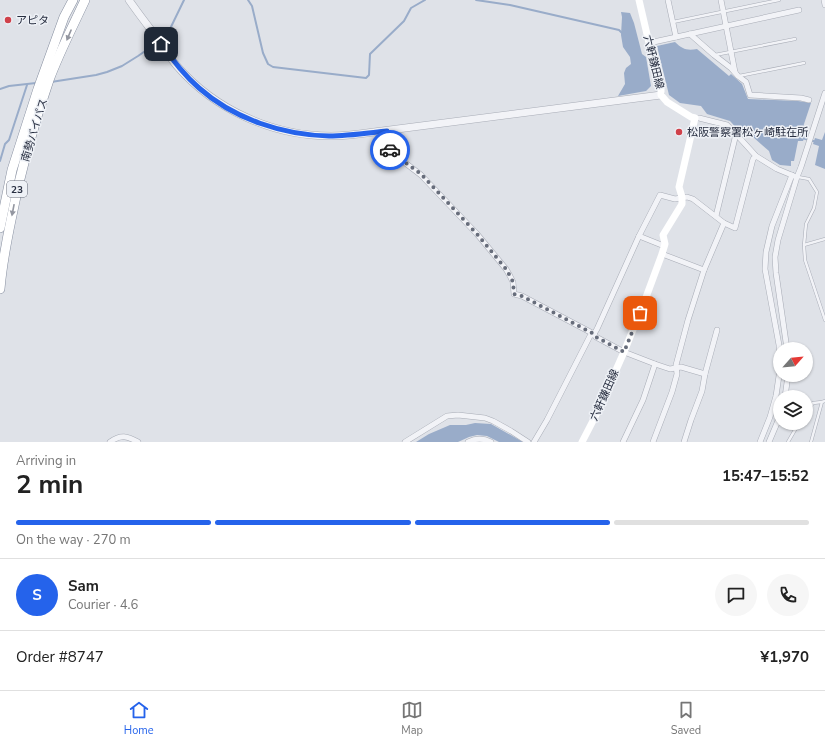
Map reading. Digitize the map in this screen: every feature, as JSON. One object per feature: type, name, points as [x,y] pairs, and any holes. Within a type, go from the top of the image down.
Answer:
[{"type":"highway","name":"南勢バイパス","points":[[0,228],[12,170],[42,90],[64,17],[73,0]]},
{"type":"highway","name":"南勢バイパス","points":[[45,80],[85,0]]},
{"type":"highway","name":"南勢バイパス","points":[[0,289],[2,266],[18,187],[39,110],[42,90]]},
{"type":"main road","name":"六軒鎌田線","points":[[582,442],[597,413],[624,352],[662,254],[665,244],[663,235],[682,204],[682,197],[679,187],[695,118],[690,117],[667,102],[661,92],[639,0]]},
{"type":"street","points":[[129,0],[177,66],[191,81],[205,92],[234,112],[268,126],[300,134],[330,136],[387,131],[661,92]]},
{"type":"street","points":[[668,0],[676,37]]},
{"type":"street","points":[[721,0],[731,52],[737,74]]},
{"type":"street","points":[[824,0],[825,5]]},
{"type":"street","points":[[650,46],[695,32],[799,10]]},
{"type":"street","points":[[690,34],[714,55],[732,68],[746,82],[750,95],[801,98],[809,100]]},
{"type":"street","points":[[760,442],[770,417],[776,396],[780,369],[779,345],[765,269],[766,252],[772,226],[808,146],[825,94]]},
{"type":"street","points":[[695,118],[727,125],[756,156],[777,169],[795,176]]},
{"type":"street","points":[[387,131],[387,139],[391,152],[421,174],[477,234],[506,269],[513,282],[514,294],[522,296],[594,334],[596,337],[624,352],[670,369],[681,367],[705,374]]},
{"type":"street","points":[[716,216],[736,134]]},
{"type":"street","points":[[534,442],[547,420],[590,336],[594,334],[597,329],[639,236],[660,195],[675,199],[687,197],[693,199],[724,223],[735,228],[753,159],[756,156]]},
{"type":"street","points":[[787,342],[776,273],[775,257],[795,176]]},
{"type":"street","points":[[653,442],[672,392],[677,374],[676,365],[688,320],[704,270],[724,223]]},
{"type":"street","points":[[639,236],[664,246]]},
{"type":"street","points":[[662,254],[704,270]]},
{"type":"street","points":[[684,442],[702,391],[717,330]]},
{"type":"street","points":[[623,442],[643,400],[655,364]]},
{"type":"street","points":[[405,442],[447,416],[458,415],[485,418],[511,431],[528,442]]},
{"type":"street","points":[[769,442],[774,430]]},
{"type":"street","points":[[110,442],[120,437],[127,436],[138,442]]},
{"type":"street","points":[[468,442],[473,439],[485,439],[492,442]]},
{"type":"lane","points":[[673,22],[779,0]]},
{"type":"lane","points":[[714,55],[795,39]]},
{"type":"lane","points":[[737,74],[804,63]]},
{"type":"lane","points":[[795,176],[809,179],[817,192],[814,208],[806,224],[804,245],[805,260],[825,320]]},
{"type":"lane","points":[[804,245],[825,239]]},
{"type":"lane","points":[[811,442],[824,402],[813,403]]},
{"type":"lane","points":[[788,442],[795,430]]},
{"type":"water","points":[[621,12],[630,13],[642,54],[646,57],[651,86],[646,91],[618,96],[625,84],[624,73],[626,68],[631,64],[630,57],[623,47],[621,35]]},
{"type":"water","points":[[675,42],[685,49],[697,49],[729,76],[731,74],[742,84],[748,99],[811,103],[801,133],[805,135],[803,141],[798,141],[794,161],[791,161],[791,166],[780,165],[772,160],[769,151],[753,137],[740,132],[730,121],[707,114],[701,106],[680,103],[669,95],[657,46]]},
{"type":"water","points":[[825,132],[825,169],[815,165],[819,146],[813,144],[815,138],[822,140]]},
{"type":"water","points":[[475,423],[491,424],[523,442],[499,442],[487,436],[477,435],[458,442],[416,442],[429,434],[450,425],[466,425]]},
{"type":"waterway","points":[[51,82],[96,75],[122,66],[164,38],[184,0]]},
{"type":"waterway","points":[[248,0],[252,6],[263,53],[268,64],[273,67],[366,78],[369,75],[370,54],[404,21],[411,8],[425,0]]},
{"type":"waterway","points":[[476,0],[510,5],[619,30],[622,33]]},
{"type":"waterway","points":[[0,89],[9,86],[36,83]]},
{"type":"waterway","points":[[0,161],[5,144],[9,140],[27,85]]},
{"type":"waterway","points":[[802,138],[817,142]]},
{"type":"way so far","points":[[390,150],[421,174],[477,234],[506,269],[513,282],[514,294],[522,296],[594,334],[596,337],[624,352],[640,313]]},
{"type":"place","name":"アピタ","points":[[8,20]]},
{"type":"place","name":"松阪警察署松ヶ崎駐在所","points":[[679,132]]},
{"type":"route","points":[[161,44],[177,66],[200,89],[234,112],[268,126],[300,134],[339,136],[387,131],[387,139],[390,150]]}]
